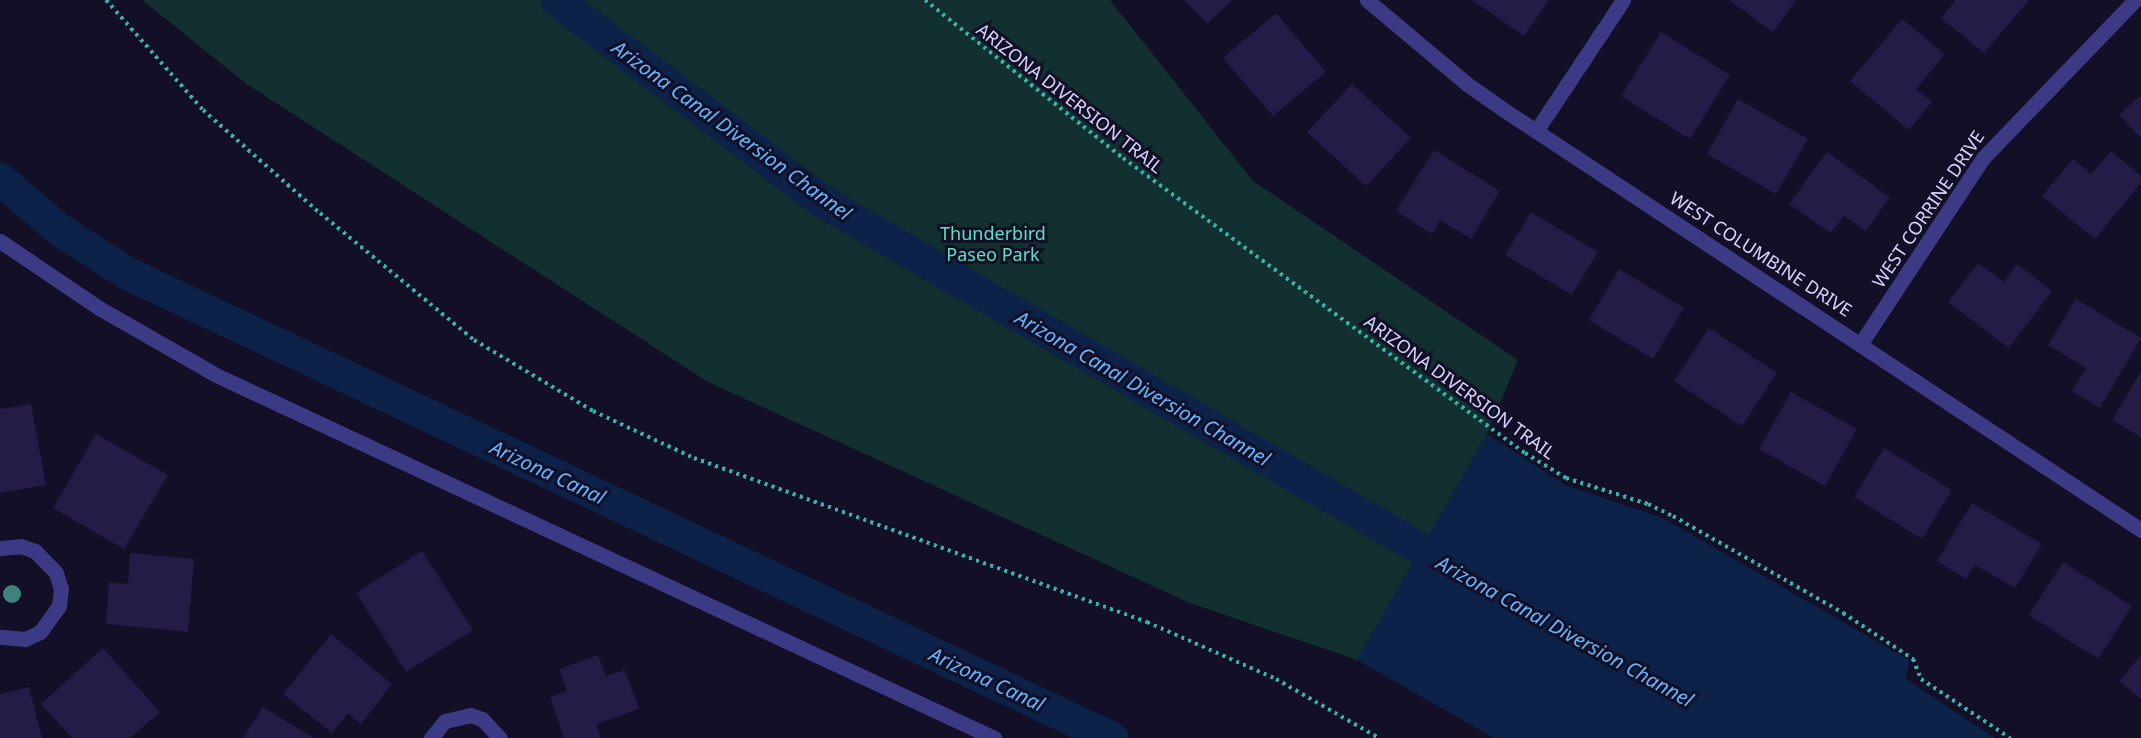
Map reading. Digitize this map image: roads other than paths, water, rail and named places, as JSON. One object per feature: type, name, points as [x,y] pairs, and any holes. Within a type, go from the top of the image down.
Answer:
[{"type":"street","name":"WEST COLUMBINE DRIVE","points":[[1367,0],[1467,84],[1862,343],[2141,530]]},
{"type":"street","points":[[1536,131],[1623,0]]},
{"type":"street","name":"WEST CORRINE DRIVE","points":[[1862,343],[1983,158],[2135,0]]},
{"type":"street","points":[[0,241],[99,308],[216,375],[994,738]]},
{"type":"street","points":[[0,548],[21,546],[35,551],[56,573],[61,589],[59,606],[40,632],[25,639],[0,637]]},
{"type":"street","points":[[431,738],[446,721],[470,715],[488,723],[500,738]]},
{"type":"water","points":[[1487,434],[1565,485],[1663,518],[1909,660],[1906,679],[1995,738],[1494,738],[1357,660]]},
{"type":"waterway","name":"Arizona Canal Diversion Channel","points":[[557,0],[822,201],[1461,572]]},
{"type":"waterway","name":"Arizona Canal","points":[[0,179],[60,230],[127,273],[1112,738]]},
{"type":"park label","name":"Thunderbird Paseo Park","points":[[993,244]]}]
